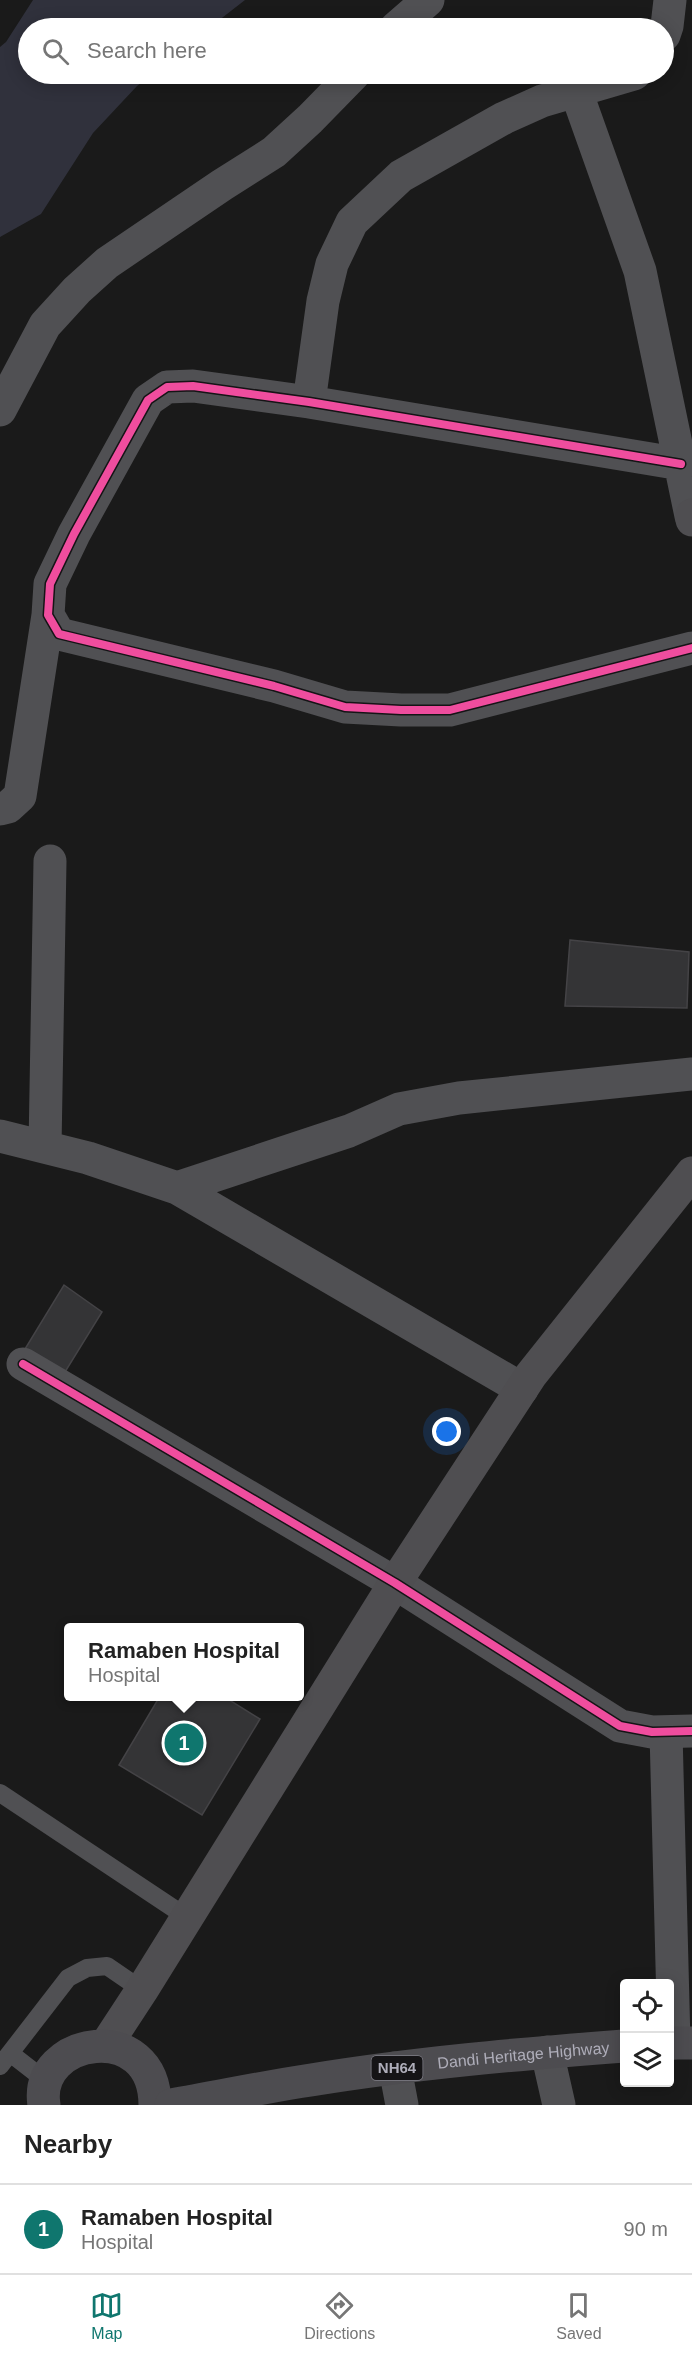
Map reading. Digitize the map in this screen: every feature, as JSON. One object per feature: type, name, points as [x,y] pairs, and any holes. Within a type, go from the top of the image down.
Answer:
[{"type":"highway","points":[[45,2093],[56,2066],[70,2053],[87,2046],[106,2045],[122,2050],[142,2066],[155,2089],[155,2105]]},
{"type":"highway","name":"Dandi Heritage Highway","points":[[171,2105],[311,2080],[396,2068],[620,2046]]},
{"type":"main road","points":[[692,515],[692,520]]},
{"type":"main road","points":[[106,2045],[188,1918],[394,1583],[522,1389],[692,1173]]},
{"type":"street","points":[[407,18],[428,0]]},
{"type":"street","points":[[668,18],[670,0]]},
{"type":"street","points":[[0,410],[45,325],[77,290],[107,264],[273,152],[344,84]]},
{"type":"street","points":[[309,402],[323,301],[332,264],[352,222],[401,176],[504,118],[542,101],[600,84]]},
{"type":"street","points":[[576,91],[640,271],[692,515]]},
{"type":"street","points":[[0,809],[8,807],[20,796],[48,615],[50,584],[74,534],[148,400],[167,387],[193,386],[309,402],[681,464]]},
{"type":"street","points":[[48,615],[59,634],[274,686],[345,707],[401,710],[450,710],[692,648]]},
{"type":"street","points":[[45,1147],[50,861]]},
{"type":"street","points":[[177,1188],[349,1131],[399,1109],[459,1098],[692,1074]]},
{"type":"street","points":[[0,1136],[88,1158],[177,1188],[522,1389]]},
{"type":"street","points":[[23,1364],[394,1583],[620,1726],[652,1732],[679,1732],[678,2043]]},
{"type":"street","points":[[547,2052],[559,2105]]},
{"type":"street","points":[[396,2068],[402,2105]]},
{"type":"lane","points":[[0,1793],[188,1918]]},
{"type":"lane","points":[[45,2093],[5,2060],[68,1978],[87,1968],[107,1966],[142,1990]]},
{"type":"shaded area","points":[[33,0],[245,0],[222,18],[21,18]]},
{"type":"shaded area","points":[[18,23],[18,84],[140,84],[93,133],[41,214],[0,237],[0,47]]},
{"type":"building","points":[[570,940],[689,952],[687,1008],[565,1006]]},
{"type":"building","points":[[64,1285],[102,1312],[65,1372],[25,1349]]},
{"type":"building","points":[[157,1701],[231,1701],[260,1719],[202,1815],[119,1765]]},
{"type":"cycle path","points":[[681,464],[309,402],[193,386],[167,387],[148,400],[74,534],[50,584],[48,615],[59,634],[274,686],[345,707],[401,710],[450,710],[692,648]]},
{"type":"cycle path","points":[[23,1364],[395,1583],[620,1726],[652,1732],[692,1731]]},
{"type":"place","name":"Ramaben Hospital","points":[[184,1743]]}]
